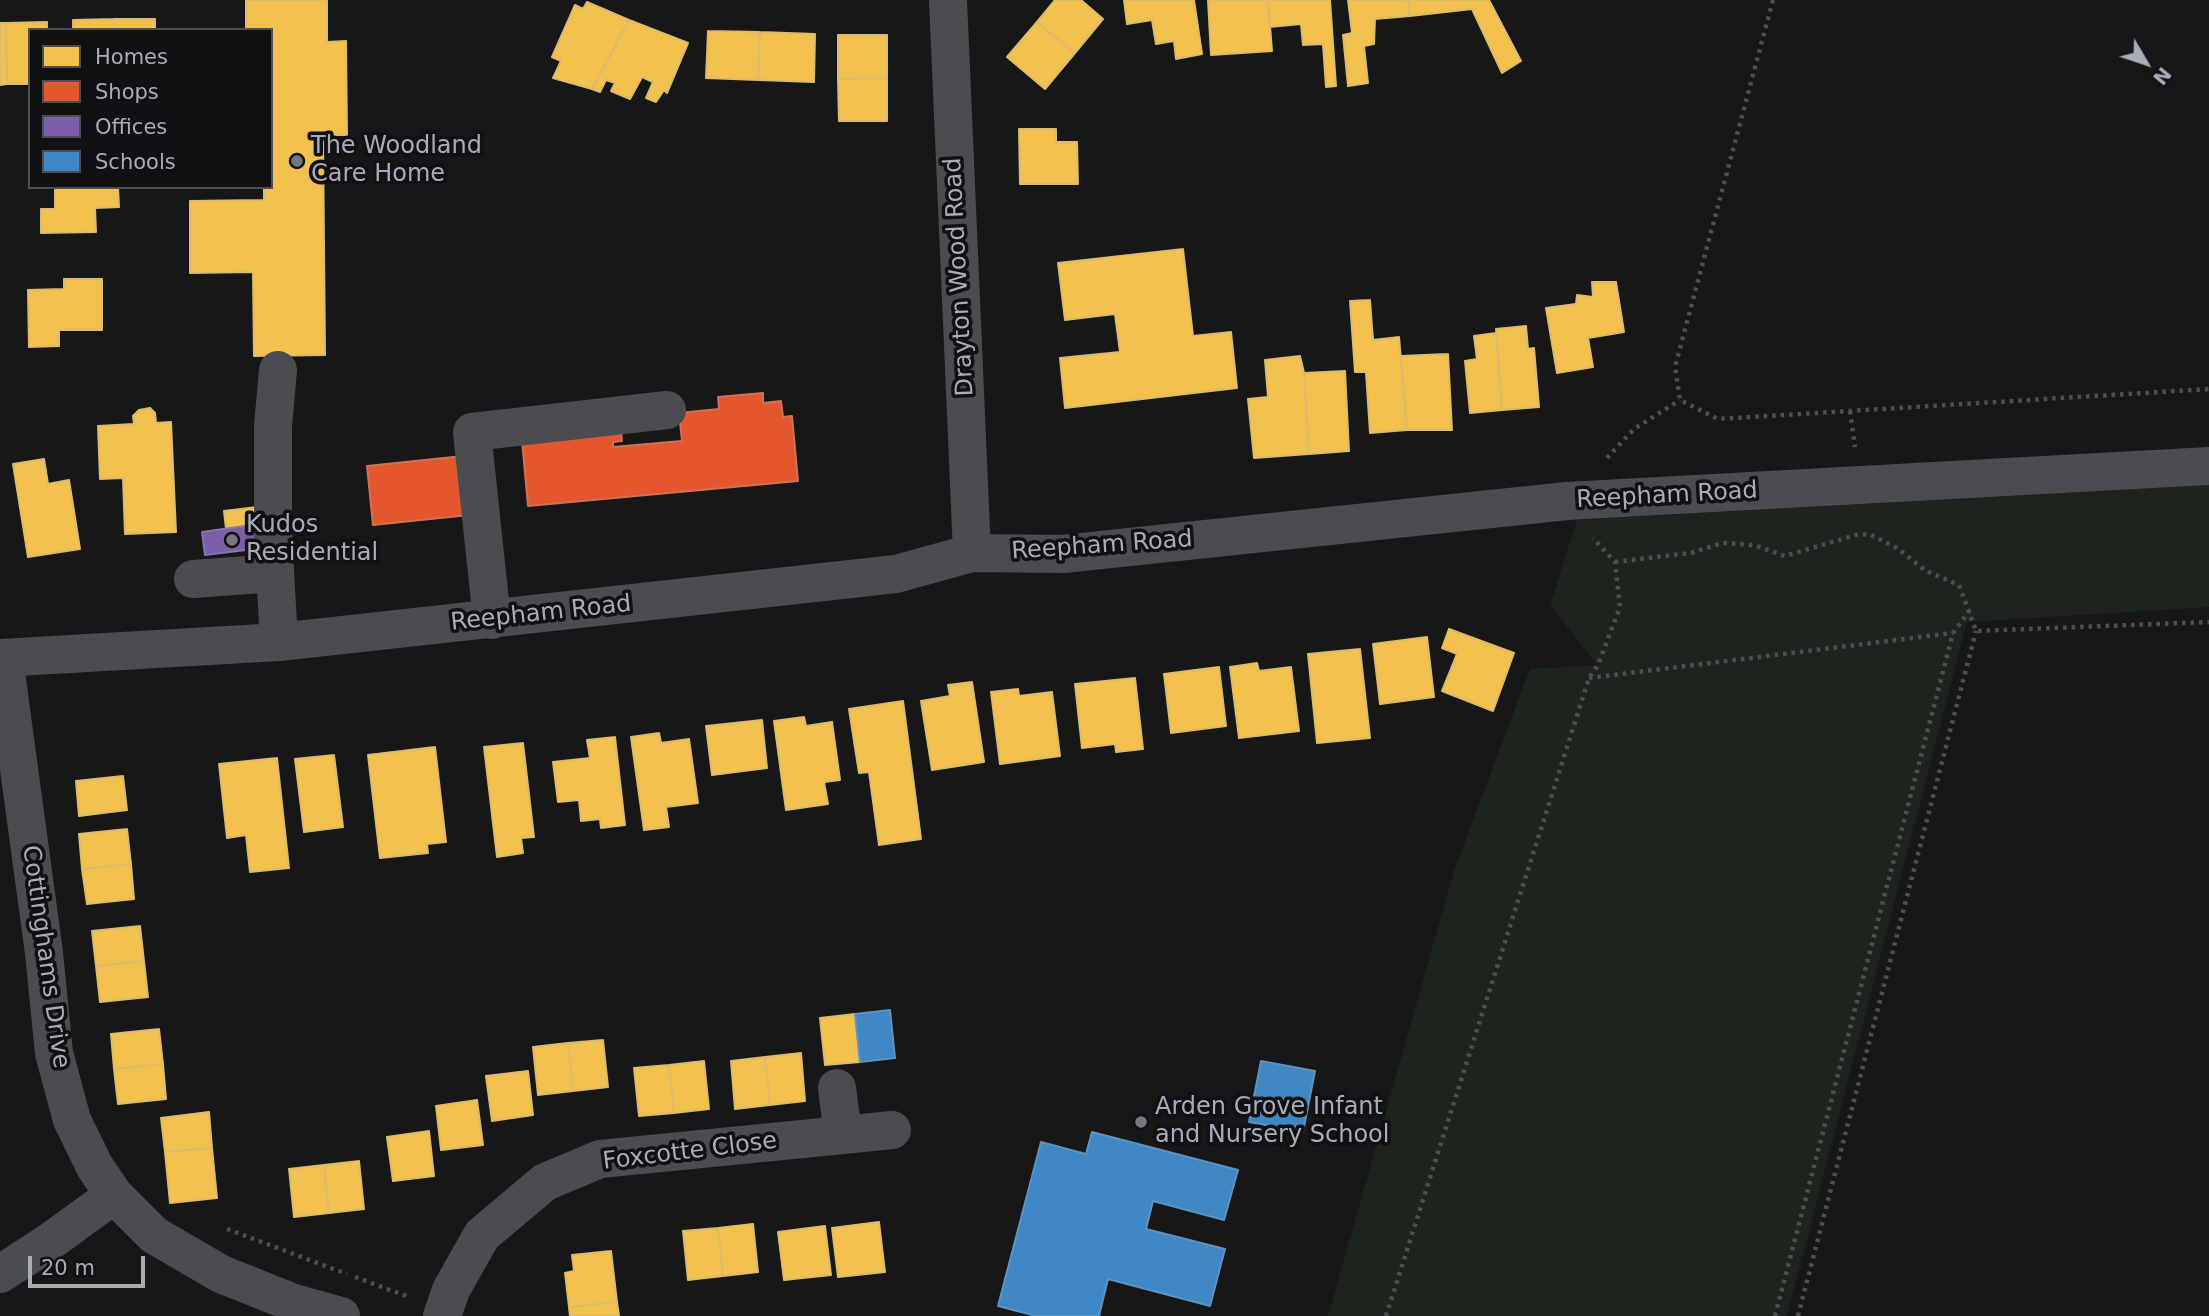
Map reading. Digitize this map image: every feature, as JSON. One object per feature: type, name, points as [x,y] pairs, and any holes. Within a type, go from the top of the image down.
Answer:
[{"type":"street","name":"Drayton Wood Road","points":[[948,0],[972,553]]},
{"type":"street","points":[[278,370],[273,426],[279,642]]},
{"type":"street","points":[[492,620],[472,432],[667,410]]},
{"type":"street","name":"Reepham Road","points":[[2,658],[279,642],[896,574],[972,553],[1063,554],[1567,501],[2209,466]]},
{"type":"street","points":[[193,579],[275,573]]},
{"type":"street","name":"Cottinghams Drive","points":[[2,658],[44,953],[54,1053],[72,1119],[96,1167],[114,1195],[154,1235],[221,1274],[327,1314]]},
{"type":"street","points":[[837,1088],[843,1135]]},
{"type":"street","name":"Foxcotte Close","points":[[429,1308],[451,1290],[482,1235],[545,1182],[600,1160],[892,1130]]},
{"type":"street","points":[[0,1274],[114,1195]]},
{"type":"path","points":[[1680,400],[1675,368],[1773,0]]},
{"type":"path","points":[[1680,400],[1718,419],[2209,389]]},
{"type":"path","points":[[1386,1316],[1589,678],[1598,665],[1620,607],[1615,562],[1593,539],[1567,501],[1634,429],[1680,400]]},
{"type":"path","points":[[1615,562],[1691,553],[1721,543],[1754,545],[1785,556],[1856,535],[1870,534],[1897,548],[1926,571],[1959,585],[1976,631],[1798,1316]]},
{"type":"path","points":[[1775,1316],[1953,633],[1970,610]]},
{"type":"path","points":[[1976,631],[2209,622]]},
{"type":"path","points":[[1589,678],[1953,633]]},
{"type":"path","points":[[224,1228],[429,1308]]},
{"type":"shaded area","points":[[2209,485],[2209,607],[1967,622],[1787,1316],[1328,1316],[1454,871],[1530,669],[1597,665],[1550,605],[1577,520]]},
{"type":"building: Homes","name":"The Woodland Care Home","points":[[246,0],[327,0],[327,42],[346,41],[347,135],[323,135],[325,355],[254,356],[253,272],[190,273],[190,201],[264,200],[264,189],[273,189],[273,28],[246,28]]},
{"type":"building: Homes","points":[[1055,0],[1081,0],[1103,19],[1075,53],[1037,22]]},
{"type":"building: Homes","points":[[1124,0],[1194,0],[1202,54],[1176,59],[1174,41],[1156,44],[1152,20],[1127,24]]},
{"type":"building: Homes","points":[[1208,0],[1268,0],[1272,51],[1211,55]]},
{"type":"building: Homes","points":[[1268,0],[1330,0],[1336,86],[1326,87],[1323,44],[1303,45],[1301,24],[1269,27]]},
{"type":"building: Homes","points":[[1348,0],[1408,0],[1410,16],[1375,19],[1374,44],[1364,46],[1368,83],[1348,86],[1343,35],[1352,33]]},
{"type":"building: Homes","points":[[1408,0],[1489,0],[1521,61],[1502,73],[1472,9],[1410,16]]},
{"type":"building: Homes","points":[[587,2],[629,20],[592,89],[553,78],[561,61],[552,57],[575,5],[583,9]]},
{"type":"building: Homes","points":[[114,19],[155,19],[155,28],[115,28]]},
{"type":"building: Homes","points":[[114,19],[115,28],[73,28],[73,20]]},
{"type":"building: Homes","points":[[629,20],[688,43],[667,93],[664,90],[656,102],[646,98],[653,82],[642,77],[630,99],[611,91],[615,83],[606,80],[600,92],[592,89]]},
{"type":"building: Homes","points":[[47,22],[47,28],[28,28],[28,84],[7,84],[6,23]]},
{"type":"building: Homes","points":[[1037,22],[1075,53],[1045,89],[1007,57]]},
{"type":"building: Homes","points":[[0,23],[6,23],[7,84],[0,85]]},
{"type":"building: Homes","points":[[708,31],[760,32],[758,80],[706,78]]},
{"type":"building: Homes","points":[[760,32],[815,34],[814,82],[758,80]]},
{"type":"building: Homes","points":[[838,35],[887,35],[887,78],[838,79]]},
{"type":"building: Homes","points":[[887,78],[887,121],[839,121],[838,79]]},
{"type":"building: Homes","points":[[1019,129],[1056,129],[1056,142],[1077,142],[1078,184],[1020,184]]},
{"type":"building: Homes","points":[[55,189],[118,189],[119,207],[95,208],[96,232],[41,233],[41,209],[55,209]]},
{"type":"building: Homes","points":[[1183,249],[1193,336],[1231,332],[1237,388],[1065,408],[1060,358],[1120,352],[1115,314],[1065,320],[1058,263]]},
{"type":"building: Homes","points":[[64,279],[102,279],[102,330],[59,330],[59,346],[29,347],[28,290],[64,289]]},
{"type":"building: Homes","points":[[1592,282],[1616,282],[1624,332],[1588,338],[1593,367],[1557,373],[1546,308],[1576,304],[1577,295],[1593,297]]},
{"type":"building: Homes","points":[[1370,300],[1373,340],[1399,337],[1407,430],[1370,433],[1366,372],[1355,372],[1350,301]]},
{"type":"building: Homes","points":[[1526,326],[1528,349],[1534,348],[1539,407],[1502,410],[1496,329]]},
{"type":"building: Homes","points":[[1496,333],[1502,410],[1470,413],[1465,361],[1477,359],[1474,336]]},
{"type":"building: Homes","points":[[1448,354],[1452,430],[1407,430],[1401,356]]},
{"type":"building: Homes","points":[[1300,356],[1304,373],[1309,454],[1254,458],[1248,399],[1268,397],[1265,360]]},
{"type":"building: Homes","points":[[1345,371],[1349,451],[1309,454],[1304,373]]},
{"type":"building: Homes","points":[[150,408],[155,413],[156,423],[171,422],[176,532],[125,534],[123,478],[100,479],[98,426],[134,424],[133,416],[139,410]]},
{"type":"building: Homes","points":[[44,459],[48,484],[69,480],[80,549],[28,557],[13,464]]},
{"type":"building: Homes","points":[[257,507],[259,524],[226,529],[224,511]]},
{"type":"building: Homes","points":[[1449,629],[1514,653],[1493,711],[1442,691],[1457,654],[1442,648]]},
{"type":"building: Homes","points":[[1427,637],[1434,697],[1380,704],[1373,644]]},
{"type":"building: Homes","points":[[1360,649],[1370,738],[1317,743],[1308,654]]},
{"type":"building: Homes","points":[[1257,663],[1259,671],[1291,667],[1299,731],[1239,738],[1230,667]]},
{"type":"building: Homes","points":[[1219,667],[1226,726],[1171,733],[1164,674]]},
{"type":"building: Homes","points":[[1135,678],[1143,749],[1116,752],[1115,744],[1082,748],[1075,684]]},
{"type":"building: Homes","points":[[972,682],[984,762],[932,770],[921,701],[950,696],[948,685]]},
{"type":"building: Homes","points":[[1018,689],[1019,696],[1052,692],[1060,756],[1000,764],[991,692]]},
{"type":"building: Homes","points":[[903,701],[921,839],[879,845],[869,772],[859,773],[849,709]]},
{"type":"building: Homes","points":[[804,717],[806,726],[832,722],[840,780],[824,782],[828,804],[786,810],[774,721]]},
{"type":"building: Homes","points":[[762,720],[767,768],[712,775],[706,726]]},
{"type":"building: Homes","points":[[659,733],[661,743],[689,739],[698,803],[666,807],[669,827],[644,830],[631,737]]},
{"type":"building: Homes","points":[[615,737],[625,825],[601,828],[600,819],[581,821],[579,800],[558,802],[553,762],[590,758],[587,740]]},
{"type":"building: Homes","points":[[523,743],[534,837],[521,838],[523,853],[497,857],[484,747]]},
{"type":"building: Homes","points":[[435,747],[446,842],[427,844],[428,853],[380,858],[368,755]]},
{"type":"building: Homes","points":[[334,755],[343,827],[304,832],[295,759]]},
{"type":"building: Homes","points":[[277,758],[289,868],[250,872],[246,835],[227,838],[219,764]]},
{"type":"building: Homes","points":[[123,776],[127,810],[79,816],[76,781]]},
{"type":"building: Homes","points":[[127,829],[131,864],[82,869],[79,834]]},
{"type":"building: Homes","points":[[131,864],[134,899],[87,904],[82,869]]},
{"type":"building: Homes","points":[[140,926],[144,961],[96,966],[92,931]]},
{"type":"building: Homes","points":[[144,961],[148,997],[100,1002],[96,966]]},
{"type":"building: Homes","points":[[855,1014],[860,1062],[825,1065],[820,1018]]},
{"type":"building: Homes","points":[[159,1029],[163,1064],[114,1069],[111,1034]]},
{"type":"building: Homes","points":[[603,1040],[608,1087],[573,1091],[568,1043]]},
{"type":"building: Homes","points":[[568,1043],[573,1091],[538,1095],[533,1047]]},
{"type":"building: Homes","points":[[801,1053],[805,1101],[770,1105],[765,1057]]},
{"type":"building: Homes","points":[[765,1057],[770,1105],[735,1109],[731,1061]]},
{"type":"building: Homes","points":[[704,1061],[709,1109],[674,1113],[669,1065]]},
{"type":"building: Homes","points":[[163,1064],[166,1099],[118,1104],[114,1069]]},
{"type":"building: Homes","points":[[669,1065],[674,1113],[639,1116],[634,1068]]},
{"type":"building: Homes","points":[[528,1071],[533,1115],[492,1121],[486,1076]]},
{"type":"building: Homes","points":[[477,1100],[483,1145],[441,1150],[436,1106]]},
{"type":"building: Homes","points":[[209,1112],[212,1148],[165,1152],[161,1118]]},
{"type":"building: Homes","points":[[429,1131],[434,1176],[393,1181],[387,1137]]},
{"type":"building: Homes","points":[[212,1148],[217,1198],[170,1203],[165,1152]]},
{"type":"building: Homes","points":[[359,1161],[364,1209],[329,1213],[324,1165]]},
{"type":"building: Homes","points":[[324,1165],[329,1213],[294,1217],[289,1169]]},
{"type":"building: Homes","points":[[879,1222],[885,1272],[838,1277],[832,1228]]},
{"type":"building: Homes","points":[[753,1224],[758,1272],[723,1276],[718,1228]]},
{"type":"building: Homes","points":[[825,1226],[831,1275],[784,1280],[778,1232]]},
{"type":"building: Homes","points":[[718,1228],[723,1276],[688,1280],[683,1231]]},
{"type":"building: Homes","points":[[611,1251],[617,1302],[569,1307],[565,1273],[574,1271],[572,1255]]},
{"type":"building: Homes","points":[[617,1302],[619,1316],[570,1316],[569,1307]]},
{"type":"building: Shops","points":[[763,393],[763,403],[781,401],[783,417],[792,416],[798,481],[528,506],[522,440],[620,421],[622,441],[613,442],[613,447],[682,441],[679,413],[719,409],[718,397]]},
{"type":"building: Shops","points":[[463,456],[469,515],[373,525],[367,466]]},
{"type":"building: Offices","name":"Kudos Residential","points":[[259,524],[262,548],[205,555],[202,532]]},
{"type":"building: Schools","points":[[890,1010],[895,1058],[860,1062],[855,1014]]},
{"type":"building: Schools","points":[[1261,1061],[1315,1071],[1303,1132],[1249,1122]]},
{"type":"building: Schools","points":[[1092,1132],[1238,1170],[1224,1220],[1153,1201],[1146,1229],[1225,1249],[1210,1306],[1108,1279],[1099,1316],[1036,1316],[998,1306],[1041,1142],[1086,1154]]},
{"type":"place","name":"The Woodland Care Home","points":[[297,161]]},
{"type":"place","name":"Kudos Residential","points":[[232,540]]},
{"type":"place","name":"Arden Grove Infant and Nursery School","points":[[1141,1122]]}]
